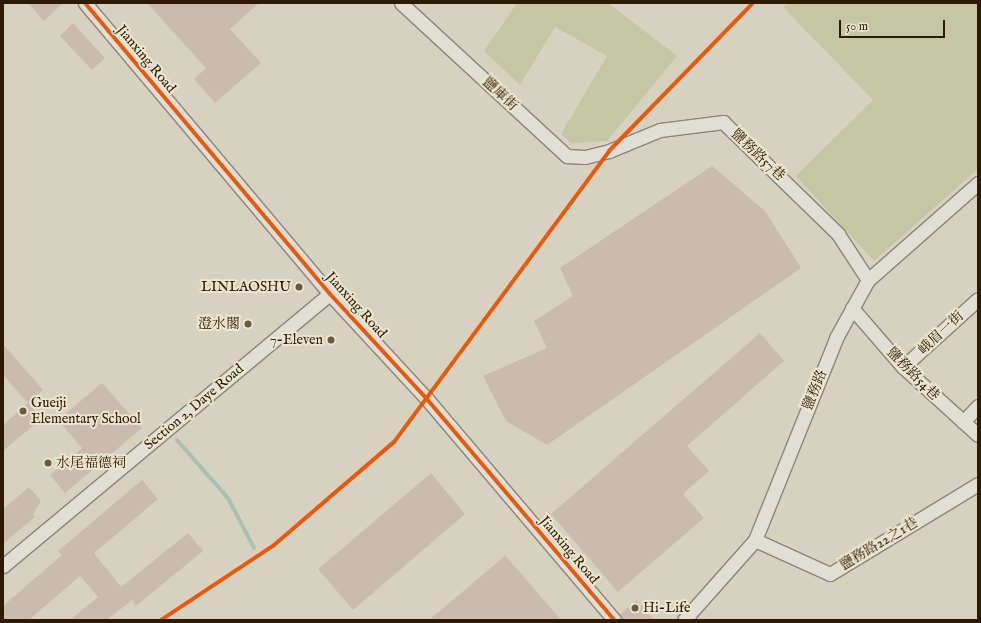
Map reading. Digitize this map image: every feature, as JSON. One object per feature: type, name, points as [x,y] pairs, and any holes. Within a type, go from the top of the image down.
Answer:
[{"type":"street","name":"Jianxing Road","points":[[85,3],[330,294],[426,398],[614,620]]},
{"type":"street","name":"鹽庫街","points":[[401,3],[567,156],[586,157],[608,151]]},
{"type":"street","name":"鹽務路57巷","points":[[608,151],[660,130],[723,122],[838,234],[868,280]]},
{"type":"street","name":"鹽務路","points":[[684,620],[755,540],[836,338],[868,280],[978,183]]},
{"type":"street","name":"Section 2, Daye Road","points":[[3,566],[330,294]]},
{"type":"street","name":"峨眉一街","points":[[903,368],[978,299]]},
{"type":"street","name":"鹽務路54巷","points":[[852,308],[903,368],[978,435]]},
{"type":"street","points":[[963,422],[978,406]]},
{"type":"street","name":"鹽務路22之1巷","points":[[755,540],[830,574],[978,484]]},
{"type":"green space","points":[[517,3],[608,3],[677,56],[607,141],[571,143],[561,134],[607,56],[555,27],[520,85],[484,51]]},
{"type":"green space","points":[[788,3],[978,3],[978,169],[874,261],[796,176],[873,100],[783,7]]},
{"type":"building","points":[[28,3],[63,3],[44,21]]},
{"type":"building","points":[[147,3],[259,3],[230,29],[261,63],[215,103],[194,79],[206,68]]},
{"type":"building","points":[[73,23],[105,58],[92,70],[60,36]]},
{"type":"building","points":[[712,166],[765,211],[801,268],[547,445],[506,421],[483,376],[547,348],[534,321],[573,296],[560,268]]},
{"type":"building","points":[[760,333],[784,361],[687,446],[709,471],[683,494],[704,518],[618,592],[551,514]]},
{"type":"building","points":[[3,344],[43,390],[28,403],[3,375]]},
{"type":"building","points":[[102,383],[142,428],[65,493],[50,475],[82,448],[58,420]]},
{"type":"building","points":[[28,403],[41,419],[3,451],[3,425]]},
{"type":"building","points":[[431,473],[465,514],[353,610],[318,569]]},
{"type":"building","points":[[142,480],[158,499],[94,553],[121,587],[188,533],[203,551],[136,606],[132,600],[107,620],[70,620],[98,597],[80,576],[29,620],[3,620],[3,606],[62,555],[58,551]]},
{"type":"building","points":[[29,487],[41,501],[33,514],[35,517],[3,544],[3,509]]},
{"type":"building","points":[[505,555],[561,620],[429,620],[499,561]]},
{"type":"building","name":"Hi-Life","points":[[636,600],[654,620],[622,620],[620,615]]},
{"type":"waterway","points":[[177,440],[228,498],[254,548]]},
{"type":"cycle path","points":[[85,3],[330,294],[426,398],[614,620]]},
{"type":"cycle path","points":[[161,620],[273,546],[394,442],[609,151],[753,3]]},
{"type":"place","name":"LINLAOSHU","points":[[299,287]]},
{"type":"place","name":"澄水閣","points":[[248,324]]},
{"type":"place","name":"7-Eleven","points":[[331,340]]},
{"type":"place","name":"Gueiji Elementary School","points":[[23,411]]},
{"type":"place","name":"水尾福德祠","points":[[48,463]]},
{"type":"place","name":"Hi-Life","points":[[635,608]]}]
